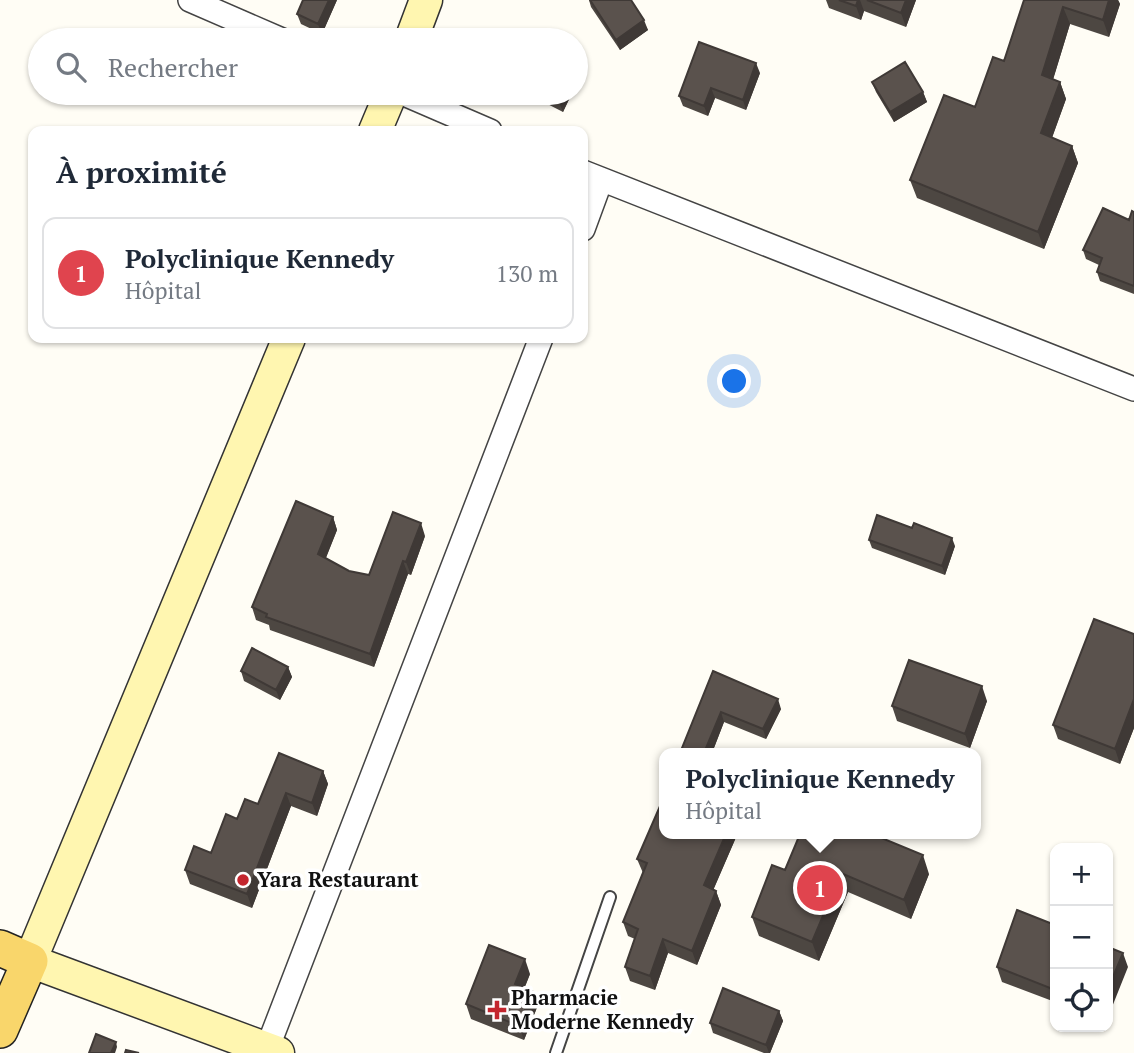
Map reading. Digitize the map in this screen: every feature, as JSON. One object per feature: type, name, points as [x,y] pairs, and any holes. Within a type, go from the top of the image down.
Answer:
[{"type":"main road","points":[[0,1030],[15,955]]},
{"type":"street","points":[[190,0],[254,28]]},
{"type":"street","points":[[416,28],[426,0]]},
{"type":"street","points":[[377,126],[386,105]]},
{"type":"street","points":[[430,105],[478,126]]},
{"type":"street","points":[[588,200],[592,176],[1134,389]]},
{"type":"street","points":[[287,343],[15,955],[273,1051],[539,343]]},
{"type":"lane","points":[[556,1053],[610,897]]},
{"type":"building","points":[[303,0],[329,0],[318,24],[297,14]]},
{"type":"building","points":[[590,0],[631,0],[644,20],[616,40]]},
{"type":"building","points":[[839,0],[858,0],[856,6]]},
{"type":"building","points":[[867,0],[906,0],[901,13]]},
{"type":"building","points":[[1024,0],[1109,0],[1103,20],[1063,7],[1042,75],[1060,82],[1041,133],[1072,146],[1038,232],[910,180],[944,95],[975,107],[993,57],[1004,61]]},
{"type":"building","points":[[699,42],[756,63],[743,100],[711,88],[704,106],[679,96]]},
{"type":"building","points":[[905,62],[923,92],[890,112],[872,82]]},
{"type":"building","points":[[1103,208],[1129,220],[1132,211],[1134,212],[1134,286],[1097,272],[1102,258],[1083,250]]},
{"type":"building","points":[[296,501],[333,517],[318,554],[349,571],[369,575],[393,512],[421,523],[406,562],[403,561],[370,654],[266,617],[267,614],[252,607]]},
{"type":"building","points":[[877,515],[912,528],[914,523],[952,538],[942,566],[869,540]]},
{"type":"building","points":[[1094,619],[1134,634],[1134,699],[1115,749],[1053,725]]},
{"type":"building","points":[[252,648],[288,667],[276,690],[241,671]]},
{"type":"building","points":[[909,660],[982,686],[965,734],[892,706]]},
{"type":"building","points":[[713,671],[778,699],[763,729],[721,712],[706,748],[682,748]]},
{"type":"building","points":[[279,753],[323,771],[312,803],[286,793],[247,894],[185,870],[194,846],[211,853],[226,814],[237,819],[245,799],[258,804]]},
{"type":"building","points":[[659,808],[659,839],[724,839],[704,885],[716,891],[692,951],[663,939],[650,976],[625,967],[638,929],[623,922],[647,863],[637,859]]},
{"type":"building","points":[[798,839],[884,839],[923,855],[904,900],[841,873],[812,942],[752,917],[772,865],[785,870]]},
{"type":"building","points":[[1017,910],[1050,923],[1050,988],[997,967]]},
{"type":"building","points":[[489,945],[525,959],[515,984],[532,991],[519,1026],[466,1004]]},
{"type":"building","points":[[1113,949],[1123,953],[1113,977]]},
{"type":"building","points":[[723,988],[779,1011],[766,1045],[710,1023]]},
{"type":"building","points":[[96,1034],[116,1042],[111,1053],[89,1053]]},
{"type":"place","name":"Yara Restaurant","points":[[243,880]]},
{"type":"place","name":"Polyclinique Kennedy","points":[[820,888]]},
{"type":"place","name":"Pharmacie Moderne Kennedy","points":[[497,1010]]}]
